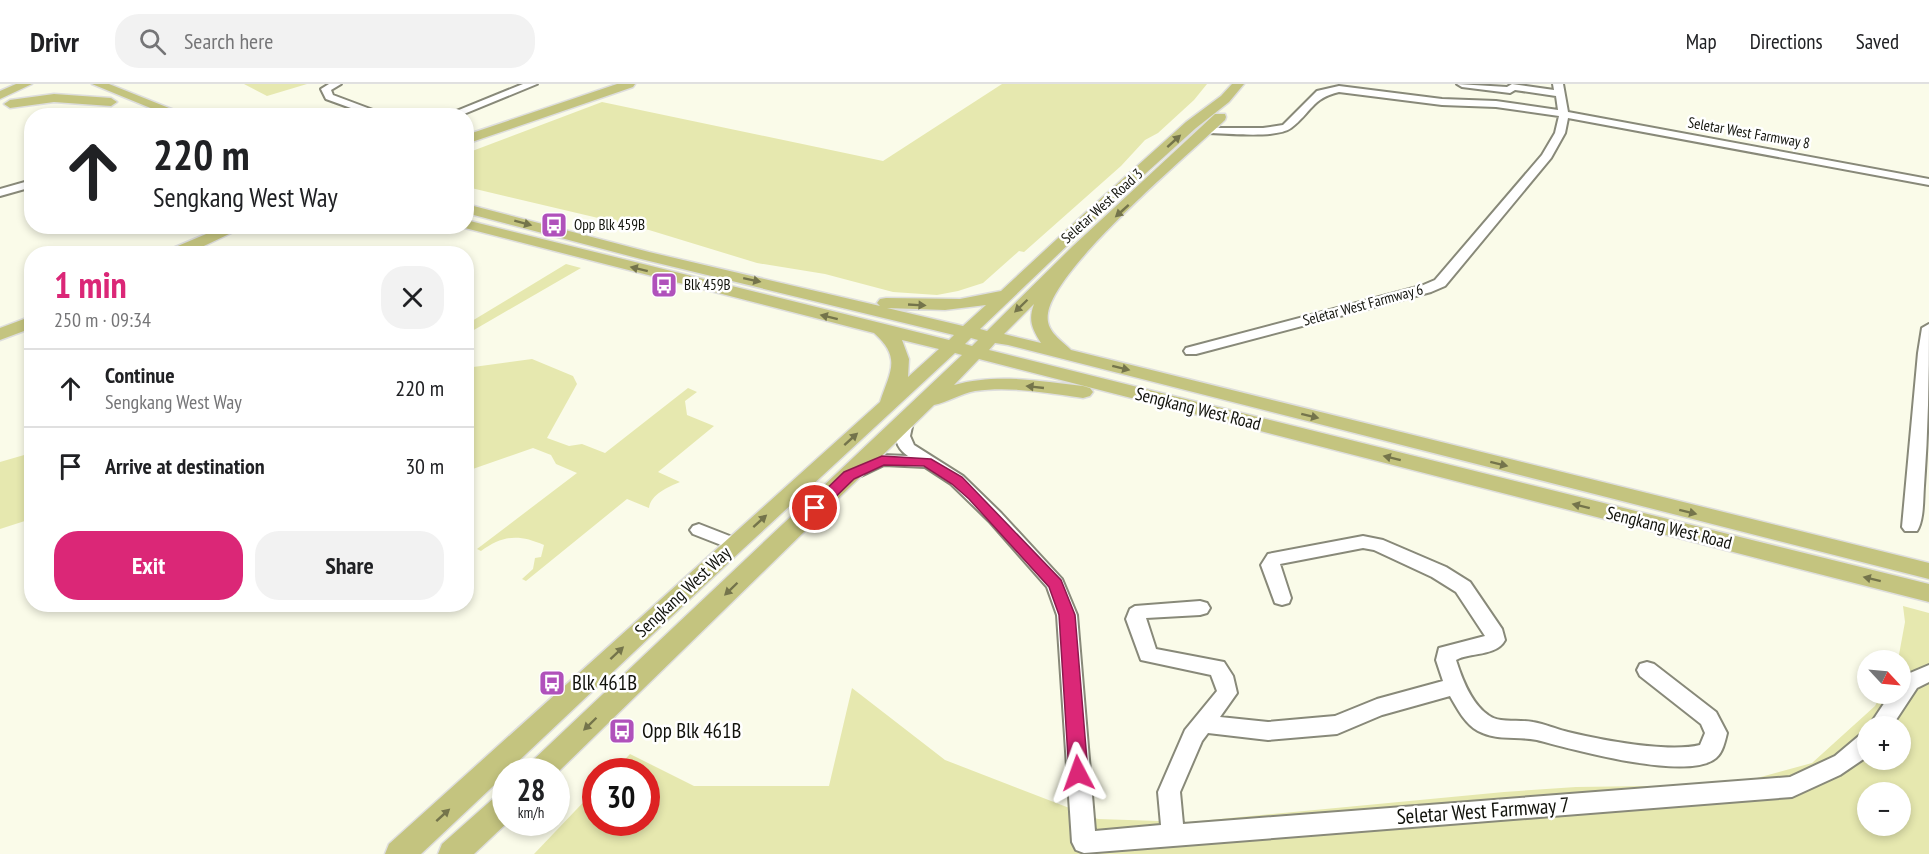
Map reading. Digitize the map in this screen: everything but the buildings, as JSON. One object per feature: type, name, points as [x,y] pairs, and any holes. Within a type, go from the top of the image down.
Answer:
[{"type":"main road","points":[[2,101],[26,84]]},
{"type":"main road","points":[[98,84],[125,91],[166,108]]},
{"type":"main road","points":[[474,129],[603,84]]},
{"type":"main road","points":[[474,137],[628,84]]},
{"type":"main road","points":[[2,101],[50,85]]},
{"type":"main road","name":"Seletar West Road 3","points":[[968,332],[1007,294],[1204,126],[1225,99],[1244,86]]},
{"type":"main road","name":"Seletar West Road 3","points":[[990,336],[1244,86]]},
{"type":"main road","points":[[2,101],[76,87],[146,92],[166,103],[168,108]]},
{"type":"main road","points":[[89,101],[125,91]]},
{"type":"main road","points":[[125,91],[139,108]]},
{"type":"main road","points":[[2,101],[54,98],[89,101],[104,108]]},
{"type":"main road","name":"Sengkang West Road","points":[[474,210],[646,256],[1064,353],[1929,571]]},
{"type":"main road","name":"Sengkang West Road","points":[[474,226],[1929,593]]},
{"type":"main road","points":[[191,246],[220,234]]},
{"type":"main road","points":[[210,246],[238,234]]},
{"type":"main road","name":"Seletar West Road 3","points":[[1064,353],[1050,344],[1037,317],[1041,303],[1078,250]]},
{"type":"main road","points":[[838,300],[948,306],[976,303],[1007,294]]},
{"type":"main road","points":[[0,324],[24,314]]},
{"type":"main road","points":[[0,335],[24,324]]},
{"type":"main road","points":[[882,330],[896,343],[900,372],[896,415]]},
{"type":"main road","name":"Sengkang West Way","points":[[555,758],[849,476],[951,347],[968,332]]},
{"type":"main road","name":"Sengkang West Way","points":[[400,854],[734,544],[896,415],[923,405],[990,336]]},
{"type":"main road","points":[[923,405],[954,388],[998,383],[1084,392],[1197,409]]},
{"type":"main road","points":[[453,854],[492,818]]},
{"type":"street","points":[[336,84],[326,89],[329,97],[361,108]]},
{"type":"street","points":[[470,108],[532,84]]},
{"type":"street","points":[[1461,84],[1501,91],[1510,90],[1512,86],[1559,89],[1564,115]]},
{"type":"street","name":"Seletar West Farmway 8","points":[[1204,126],[1263,131],[1286,127],[1320,93],[1339,89],[1367,90],[1442,102],[1496,104],[1564,115],[1929,182]]},
{"type":"street","name":"Seletar West Farmway 6","points":[[1191,351],[1426,289],[1440,283],[1547,156],[1560,133],[1564,115]]},
{"type":"street","points":[[0,188],[24,182]]},
{"type":"street","points":[[0,193],[24,183]]},
{"type":"street","points":[[1911,527],[1921,428],[1923,367],[1929,328]]},
{"type":"street","points":[[896,415],[907,448],[927,462]]},
{"type":"street","points":[[849,476],[882,460],[927,462]]},
{"type":"street","name":"Seletar West Farmway 7","points":[[927,462],[957,480],[974,496],[1055,584],[1067,615],[1084,842],[1792,787],[1824,772],[1857,752]]},
{"type":"street","points":[[699,530],[734,544]]},
{"type":"street","points":[[1282,598],[1270,565],[1274,559],[1363,542],[1388,548],[1463,586],[1495,634],[1495,640],[1485,645],[1451,650],[1446,653],[1445,657],[1455,686],[1479,720],[1498,730],[1530,730],[1569,742],[1624,751],[1694,756],[1707,752],[1713,746],[1716,733],[1709,718],[1647,670]]},
{"type":"street","points":[[1173,835],[1169,792],[1193,736],[1227,693],[1221,671],[1217,668],[1148,655],[1136,619],[1137,614],[1142,611],[1200,608]]},
{"type":"street","points":[[1887,716],[1910,682],[1929,674]]},
{"type":"street","points":[[1203,724],[1268,731],[1337,725],[1377,708],[1455,686]]},
{"type":"green space","points":[[244,84],[307,84],[267,96]]},
{"type":"green space","points":[[1002,84],[1207,84],[1194,100],[1158,133],[1145,140],[1121,166],[1024,252],[1019,251],[983,283],[937,295],[893,292],[825,274],[757,263],[649,230],[474,189],[474,150],[602,102],[883,161]]},
{"type":"green space","points":[[566,264],[581,268],[474,330],[474,320]]},
{"type":"green space","points":[[532,359],[573,376],[577,384],[547,438],[569,446],[582,444],[605,453],[688,388],[697,392],[685,401],[687,415],[714,426],[658,472],[680,482],[657,495],[649,508],[627,499],[526,581],[522,579],[533,569],[535,558],[541,557],[544,545],[527,539],[511,538],[497,542],[481,551],[477,549],[577,473],[556,464],[551,455],[533,448],[474,469],[474,367]]},
{"type":"green space","points":[[24,455],[24,521],[0,529],[0,462]]},
{"type":"green space","points":[[1903,606],[1929,613],[1929,854],[534,854],[551,836],[570,836],[570,816],[582,804],[582,836],[660,836],[660,769],[694,786],[829,786],[852,688],[945,760],[1098,819],[1189,822],[1504,792],[1576,787],[1718,785],[1746,781],[1812,763],[1857,722],[1857,770],[1911,770],[1911,716],[1864,716],[1876,704],[1911,704],[1911,650],[1900,650],[1905,622]]},
{"type":"green space","points":[[630,754],[638,758],[626,758]]},
{"type":"place","name":"Opp Blk 459B","points":[[554,225]]},
{"type":"place","name":"Blk 459B","points":[[664,285]]},
{"type":"place","name":"Blk 461B","points":[[552,683]]},
{"type":"place","name":"Opp Blk 461B","points":[[622,731]]},
{"type":"route","points":[[815,508],[849,476],[882,460],[927,462],[957,480],[974,496],[1055,584],[1067,615],[1078,773]]}]
